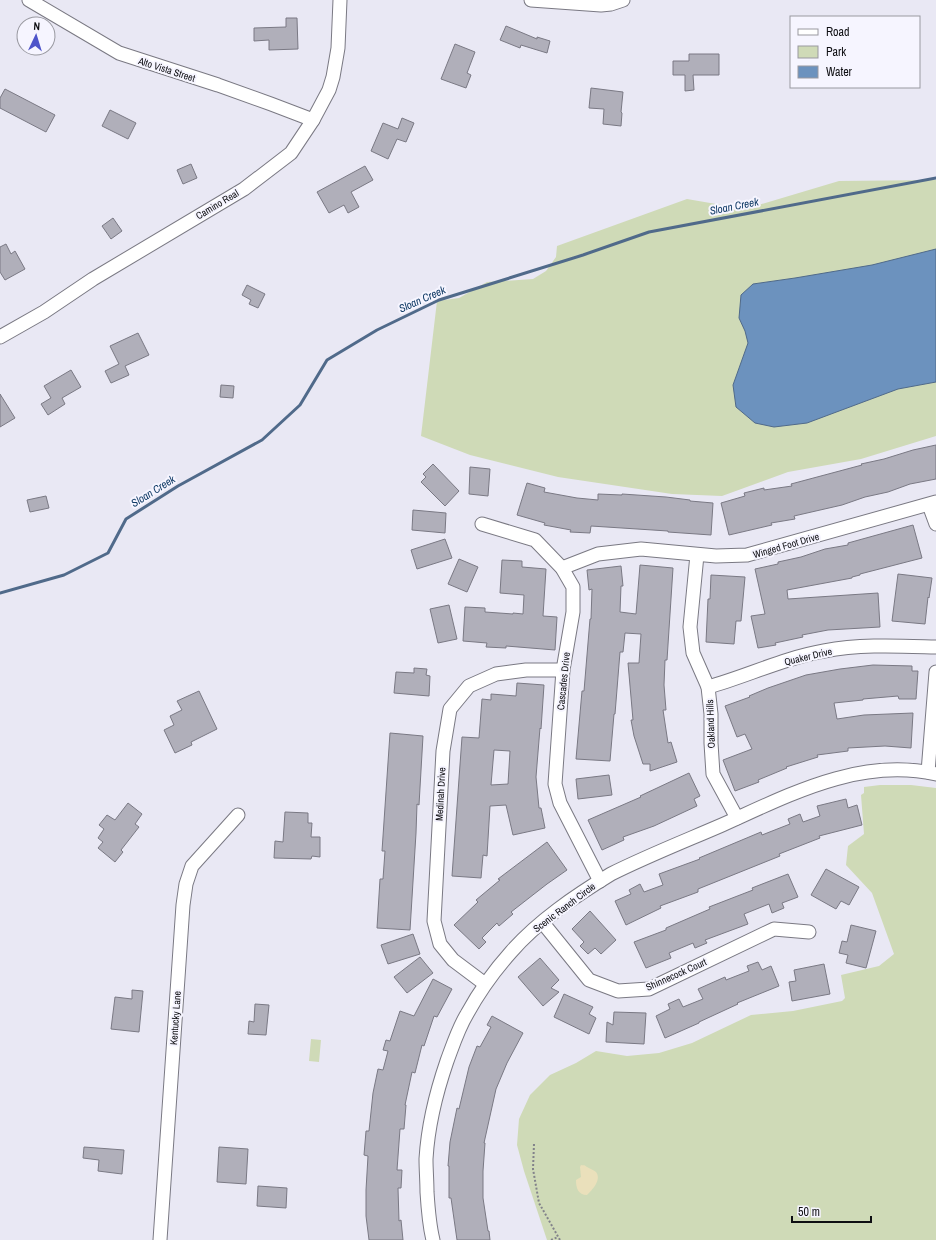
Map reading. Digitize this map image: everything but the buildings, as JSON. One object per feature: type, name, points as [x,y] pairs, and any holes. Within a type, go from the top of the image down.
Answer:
[{"type":"street","name":"Alto Vista Street","points":[[29,0],[119,53],[218,85],[314,120]]},
{"type":"street","name":"Camino Real","points":[[0,337],[44,312],[93,279],[244,188],[291,153],[314,120],[329,90],[338,48],[340,0]]},
{"type":"street","points":[[531,0],[601,5],[611,4],[623,0]]},
{"type":"street","points":[[933,504],[936,524]]},
{"type":"street","name":"Winged Foot Drive","points":[[562,568],[598,554],[641,549],[696,555],[748,555],[933,504]]},
{"type":"street","name":"Cascades Drive","points":[[482,524],[535,540],[562,568],[573,587],[573,612],[563,670],[555,784],[560,803],[600,881]]},
{"type":"street","name":"Oakland Hills","points":[[696,555],[690,627],[693,653],[708,687],[711,714],[710,743],[713,774],[737,818]]},
{"type":"street","name":"Quaker Drive","points":[[708,687],[727,682],[772,665],[824,651],[876,645],[936,648]]},
{"type":"street","name":"Medinah Drive","points":[[485,984],[453,960],[440,944],[434,921],[443,751],[450,709],[469,686],[496,674],[526,670],[563,670]]},
{"type":"street","points":[[932,773],[936,672]]},
{"type":"street","name":"Scenic Ranch Circle","points":[[433,1240],[428,1219],[426,1159],[432,1115],[439,1084],[453,1043],[466,1014],[485,984],[512,951],[542,922],[576,896],[620,869],[808,787],[845,776],[882,770],[912,770],[932,773]]},
{"type":"street","name":"Kentucky Lane","points":[[160,1240],[183,906],[186,884],[192,866],[238,815]]},
{"type":"street","name":"Shinnecock Court","points":[[542,922],[589,980],[618,991],[649,989],[774,929],[809,932]]},
{"type":"path","points":[[534,1144],[533,1169],[539,1203],[560,1240]]},
{"type":"path","points":[[551,1240],[558,1237]]},
{"type":"green space","points":[[936,180],[936,436],[861,459],[788,472],[722,496],[672,494],[558,477],[470,455],[421,436],[437,301],[459,298],[487,282],[533,279],[546,271],[556,257],[557,246],[687,199],[745,209],[839,181]]},
{"type":"green space","points":[[880,785],[911,785],[936,788],[936,1240],[547,1240],[517,1145],[519,1119],[530,1095],[550,1075],[576,1063],[596,1051],[627,1056],[659,1053],[692,1043],[751,1015],[793,1011],[842,1001],[845,998],[841,975],[879,966],[894,954],[872,893],[846,865],[848,846],[864,834],[861,795],[864,793],[864,787]]},
{"type":"green space","points":[[311,1039],[321,1040],[319,1062],[309,1061]]},
{"type":"sand","points":[[581,1165],[584,1165],[596,1172],[598,1175],[596,1185],[587,1195],[581,1194],[576,1186],[576,1180],[581,1177]]},
{"type":"water","points":[[936,249],[936,382],[898,389],[807,423],[774,427],[755,423],[736,407],[733,385],[748,343],[745,331],[739,318],[741,295],[753,284],[872,265]]},
{"type":"waterway","name":"Sloan Creek","points":[[0,593],[64,575],[108,553],[126,519],[178,486],[262,440],[300,405],[327,360],[377,330],[439,300],[583,255],[649,232],[936,178]]}]
